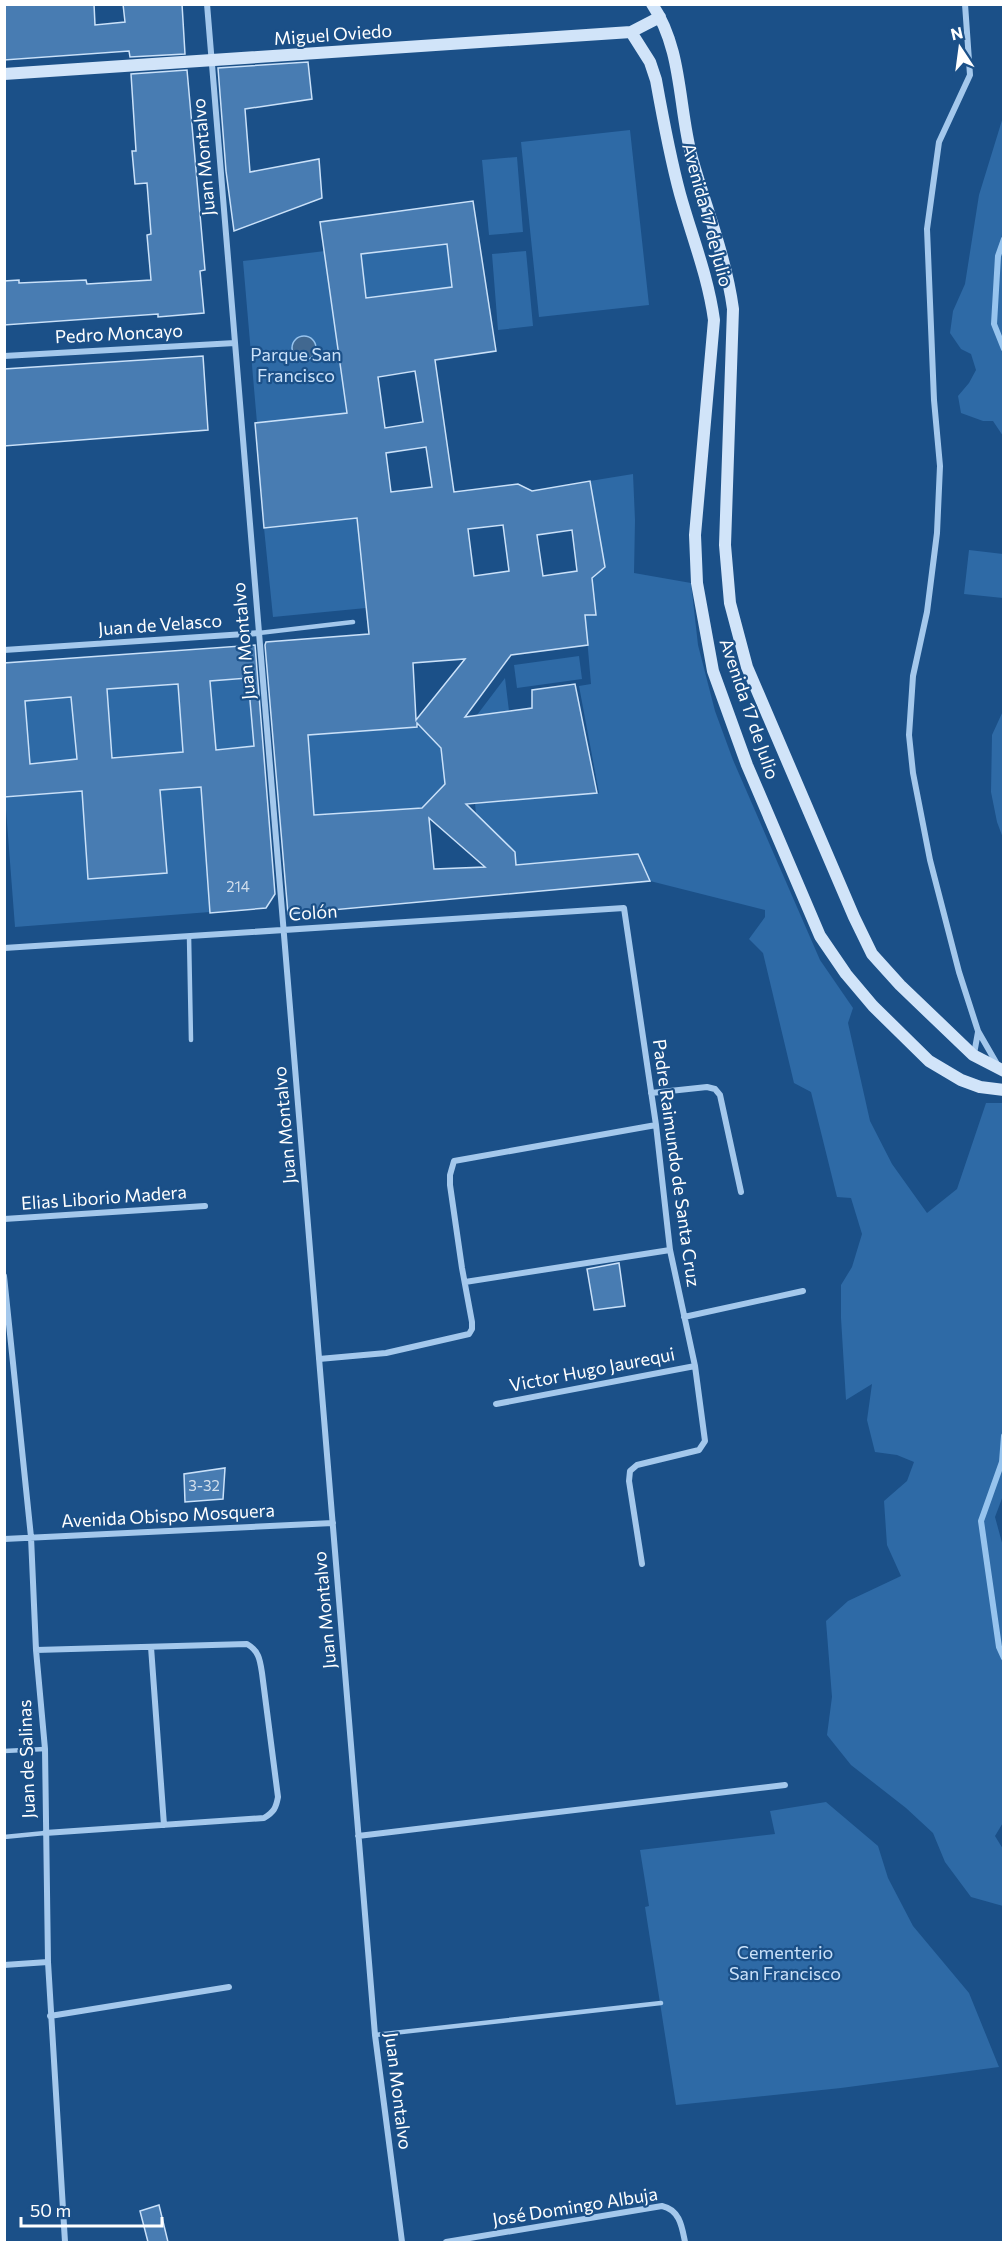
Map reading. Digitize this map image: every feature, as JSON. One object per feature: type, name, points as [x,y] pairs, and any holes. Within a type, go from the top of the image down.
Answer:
[{"type":"main road","name":"Avenida 17 de Julio","points":[[652,4],[660,17],[673,53],[691,156],[727,277],[733,309],[725,545],[727,579],[735,626],[752,678],[872,954],[900,985],[974,1055],[1002,1070]]},
{"type":"main road","name":"Miguel Oviedo","points":[[4,74],[631,32],[660,17]]},
{"type":"main road","name":"Avenida 17 de Julio","points":[[631,32],[650,62],[656,80],[681,196],[711,299],[714,320],[695,535],[697,583],[713,671],[747,765],[820,936],[846,974],[873,1006],[928,1060],[961,1080],[980,1087],[1004,1090]]},
{"type":"street","name":"Juan Montalvo","points":[[207,4],[375,2035],[402,2242]]},
{"type":"street","points":[[964,4],[970,75],[939,142],[927,229],[934,400],[940,466],[937,533],[927,612],[914,676],[909,735],[913,773],[930,860],[958,972],[978,1031],[1002,1070]]},
{"type":"street","name":"Pedro Moncayo","points":[[4,356],[235,343]]},
{"type":"street","name":"Juan de Velasco","points":[[4,650],[259,633]]},
{"type":"street","name":"Colón","points":[[4,948],[624,908]]},
{"type":"street","name":"Padre Raimundo de Santa Cruz","points":[[624,908],[656,1125],[670,1250],[695,1366],[705,1441],[699,1450],[637,1465],[630,1471],[628,1481],[642,1564]]},
{"type":"street","points":[[974,1055],[978,1031]]},
{"type":"street","points":[[651,1093],[707,1087],[715,1089],[720,1095],[741,1192]]},
{"type":"street","points":[[319,1359],[386,1353],[470,1334],[472,1322],[450,1185],[451,1166],[454,1161],[656,1125]]},
{"type":"street","name":"Elias Liborio Madera","points":[[4,1219],[205,1206]]},
{"type":"street","points":[[465,1282],[670,1250]]},
{"type":"street","name":"Juan de Salinas","points":[[4,1276],[31,1537],[36,1650],[45,1749],[50,2016],[65,2242]]},
{"type":"street","points":[[684,1317],[802,1290]]},
{"type":"street","name":"Victor Hugo Jaurequi","points":[[496,1404],[695,1366]]},
{"type":"street","name":"Avenida Obispo Mosquera","points":[[4,1539],[333,1523]]},
{"type":"street","points":[[36,1650],[247,1644],[254,1648],[260,1658],[278,1797],[275,1808],[264,1818],[45,1833]]},
{"type":"street","points":[[151,1647],[164,1825]]},
{"type":"street","points":[[358,1836],[785,1785]]},
{"type":"street","points":[[4,1965],[48,1962]]},
{"type":"street","points":[[50,2016],[229,1987]]},
{"type":"street","name":"José Domingo Albuja","points":[[446,2242],[662,2206],[670,2208],[678,2216],[685,2242]]},
{"type":"lane","name":"Juan de Velasco","points":[[259,633],[353,622]]},
{"type":"lane","points":[[189,936],[191,1040]]},
{"type":"lane","points":[[4,1751],[45,1749]]},
{"type":"lane","points":[[4,1837],[45,1833]]},
{"type":"lane","points":[[375,2035],[661,2004]]},
{"type":"green space","points":[[1003,117],[1003,436],[993,421],[983,421],[961,413],[958,396],[976,370],[971,354],[961,349],[950,333],[953,311],[965,284],[979,195]]},
{"type":"green space","points":[[630,130],[649,305],[539,317],[521,142]]},
{"type":"green space","points":[[517,157],[523,232],[489,235],[482,160]]},
{"type":"green space","points":[[447,244],[452,287],[366,298],[361,254]]},
{"type":"green space","name":"Parque San Francisco","points":[[325,251],[347,413],[257,423],[243,261]]},
{"type":"green space","points":[[526,251],[533,326],[498,330],[492,254]]},
{"type":"green space","points":[[633,474],[634,573],[691,583],[698,645],[715,711],[733,760],[820,960],[853,1008],[848,1023],[870,1121],[892,1164],[927,1213],[957,1189],[986,1103],[1003,1103],[1004,1493],[995,1517],[1004,1550],[1004,1821],[995,1836],[1003,1849],[1003,1906],[971,1897],[945,1862],[933,1833],[906,1808],[851,1765],[827,1735],[832,1697],[826,1621],[848,1601],[901,1576],[887,1545],[884,1501],[907,1481],[914,1462],[897,1455],[875,1452],[867,1420],[872,1384],[846,1400],[841,1285],[852,1267],[862,1234],[851,1198],[837,1197],[811,1092],[794,1083],[763,953],[749,939],[765,917],[765,910],[650,881],[638,854],[516,865],[476,814],[475,803],[599,793],[579,686],[591,684],[585,615],[596,614],[592,578],[590,481]]},
{"type":"green space","points":[[357,518],[366,608],[273,617],[264,528]]},
{"type":"green space","points":[[969,550],[1003,554],[1003,598],[964,594]]},
{"type":"green space","points":[[579,656],[582,679],[517,688],[514,665]]},
{"type":"green space","points":[[248,678],[254,746],[216,750],[210,681]]},
{"type":"green space","points":[[505,678],[509,711],[477,715]]},
{"type":"green space","points":[[178,684],[183,752],[112,757],[107,689]]},
{"type":"green space","points":[[71,697],[77,759],[30,764],[25,701]]},
{"type":"green space","points":[[1003,711],[1003,838],[991,792],[992,735]]},
{"type":"green space","points":[[420,727],[441,748],[445,784],[422,808],[314,815],[308,735]]},
{"type":"green space","points":[[227,785],[210,912],[15,927],[5,797],[82,791],[88,879],[166,873],[160,790]]},
{"type":"green space","name":"Cementerio San Francisco","points":[[826,1802],[878,1846],[888,1878],[913,1926],[969,1993],[999,2067],[841,2088],[676,2105],[645,1907],[649,1906],[640,1850],[775,1834],[770,1811]]},
{"type":"shaded area","points":[[304,336],[312,340],[316,348],[312,356],[304,360],[296,356],[292,348],[296,340]]},
{"type":"building","points":[[4,4],[94,4],[95,25],[125,22],[123,4],[182,4],[185,54],[130,57],[129,51],[4,60]]},
{"type":"building","points":[[308,62],[312,99],[245,109],[250,172],[319,159],[322,198],[234,231],[226,171],[218,68]]},
{"type":"building","points":[[187,70],[205,270],[200,271],[204,313],[4,325],[4,281],[19,280],[19,283],[86,280],[87,284],[151,280],[147,235],[151,234],[147,183],[135,184],[132,151],[136,151],[131,74]]},
{"type":"building","points":[[473,201],[496,351],[435,360],[454,492],[518,484],[532,491],[590,481],[605,567],[592,578],[596,615],[585,615],[588,645],[511,655],[465,717],[532,708],[532,690],[575,684],[597,793],[466,804],[515,852],[516,865],[638,854],[650,881],[288,914],[265,645],[266,642],[369,634],[357,518],[264,528],[255,423],[347,413],[320,222]],"holes":[[[447,244],[452,287],[366,298],[361,254]],[[415,371],[423,422],[385,428],[378,377]],[[426,447],[432,487],[391,492],[386,453]],[[503,525],[509,571],[474,576],[468,529]],[[572,530],[577,571],[543,576],[537,535]],[[465,659],[416,720],[413,663]],[[417,723],[441,748],[445,784],[422,808],[314,815],[308,735],[417,727]],[[429,818],[485,867],[434,869]]]},
{"type":"building","points":[[203,356],[208,430],[4,446],[4,369]]},
{"type":"building","points":[[255,645],[275,894],[266,908],[210,913],[201,787],[160,790],[167,873],[88,879],[82,791],[4,797],[4,663]],"holes":[[[248,678],[254,746],[216,750],[210,681]],[[178,684],[183,752],[112,758],[107,689]],[[71,697],[77,759],[30,764],[25,701]]]},
{"type":"building","points":[[619,1263],[625,1306],[594,1310],[587,1269]]},
{"type":"building","points":[[225,1468],[223,1499],[185,1502],[184,1474]]},
{"type":"building","points":[[159,2205],[168,2242],[148,2242],[140,2211]]},
{"type":"waterway","points":[[1004,239],[998,256],[994,324],[1004,349]]},
{"type":"waterway","points":[[1004,1436],[1002,1462],[981,1521],[999,1647],[1004,1658]]}]
